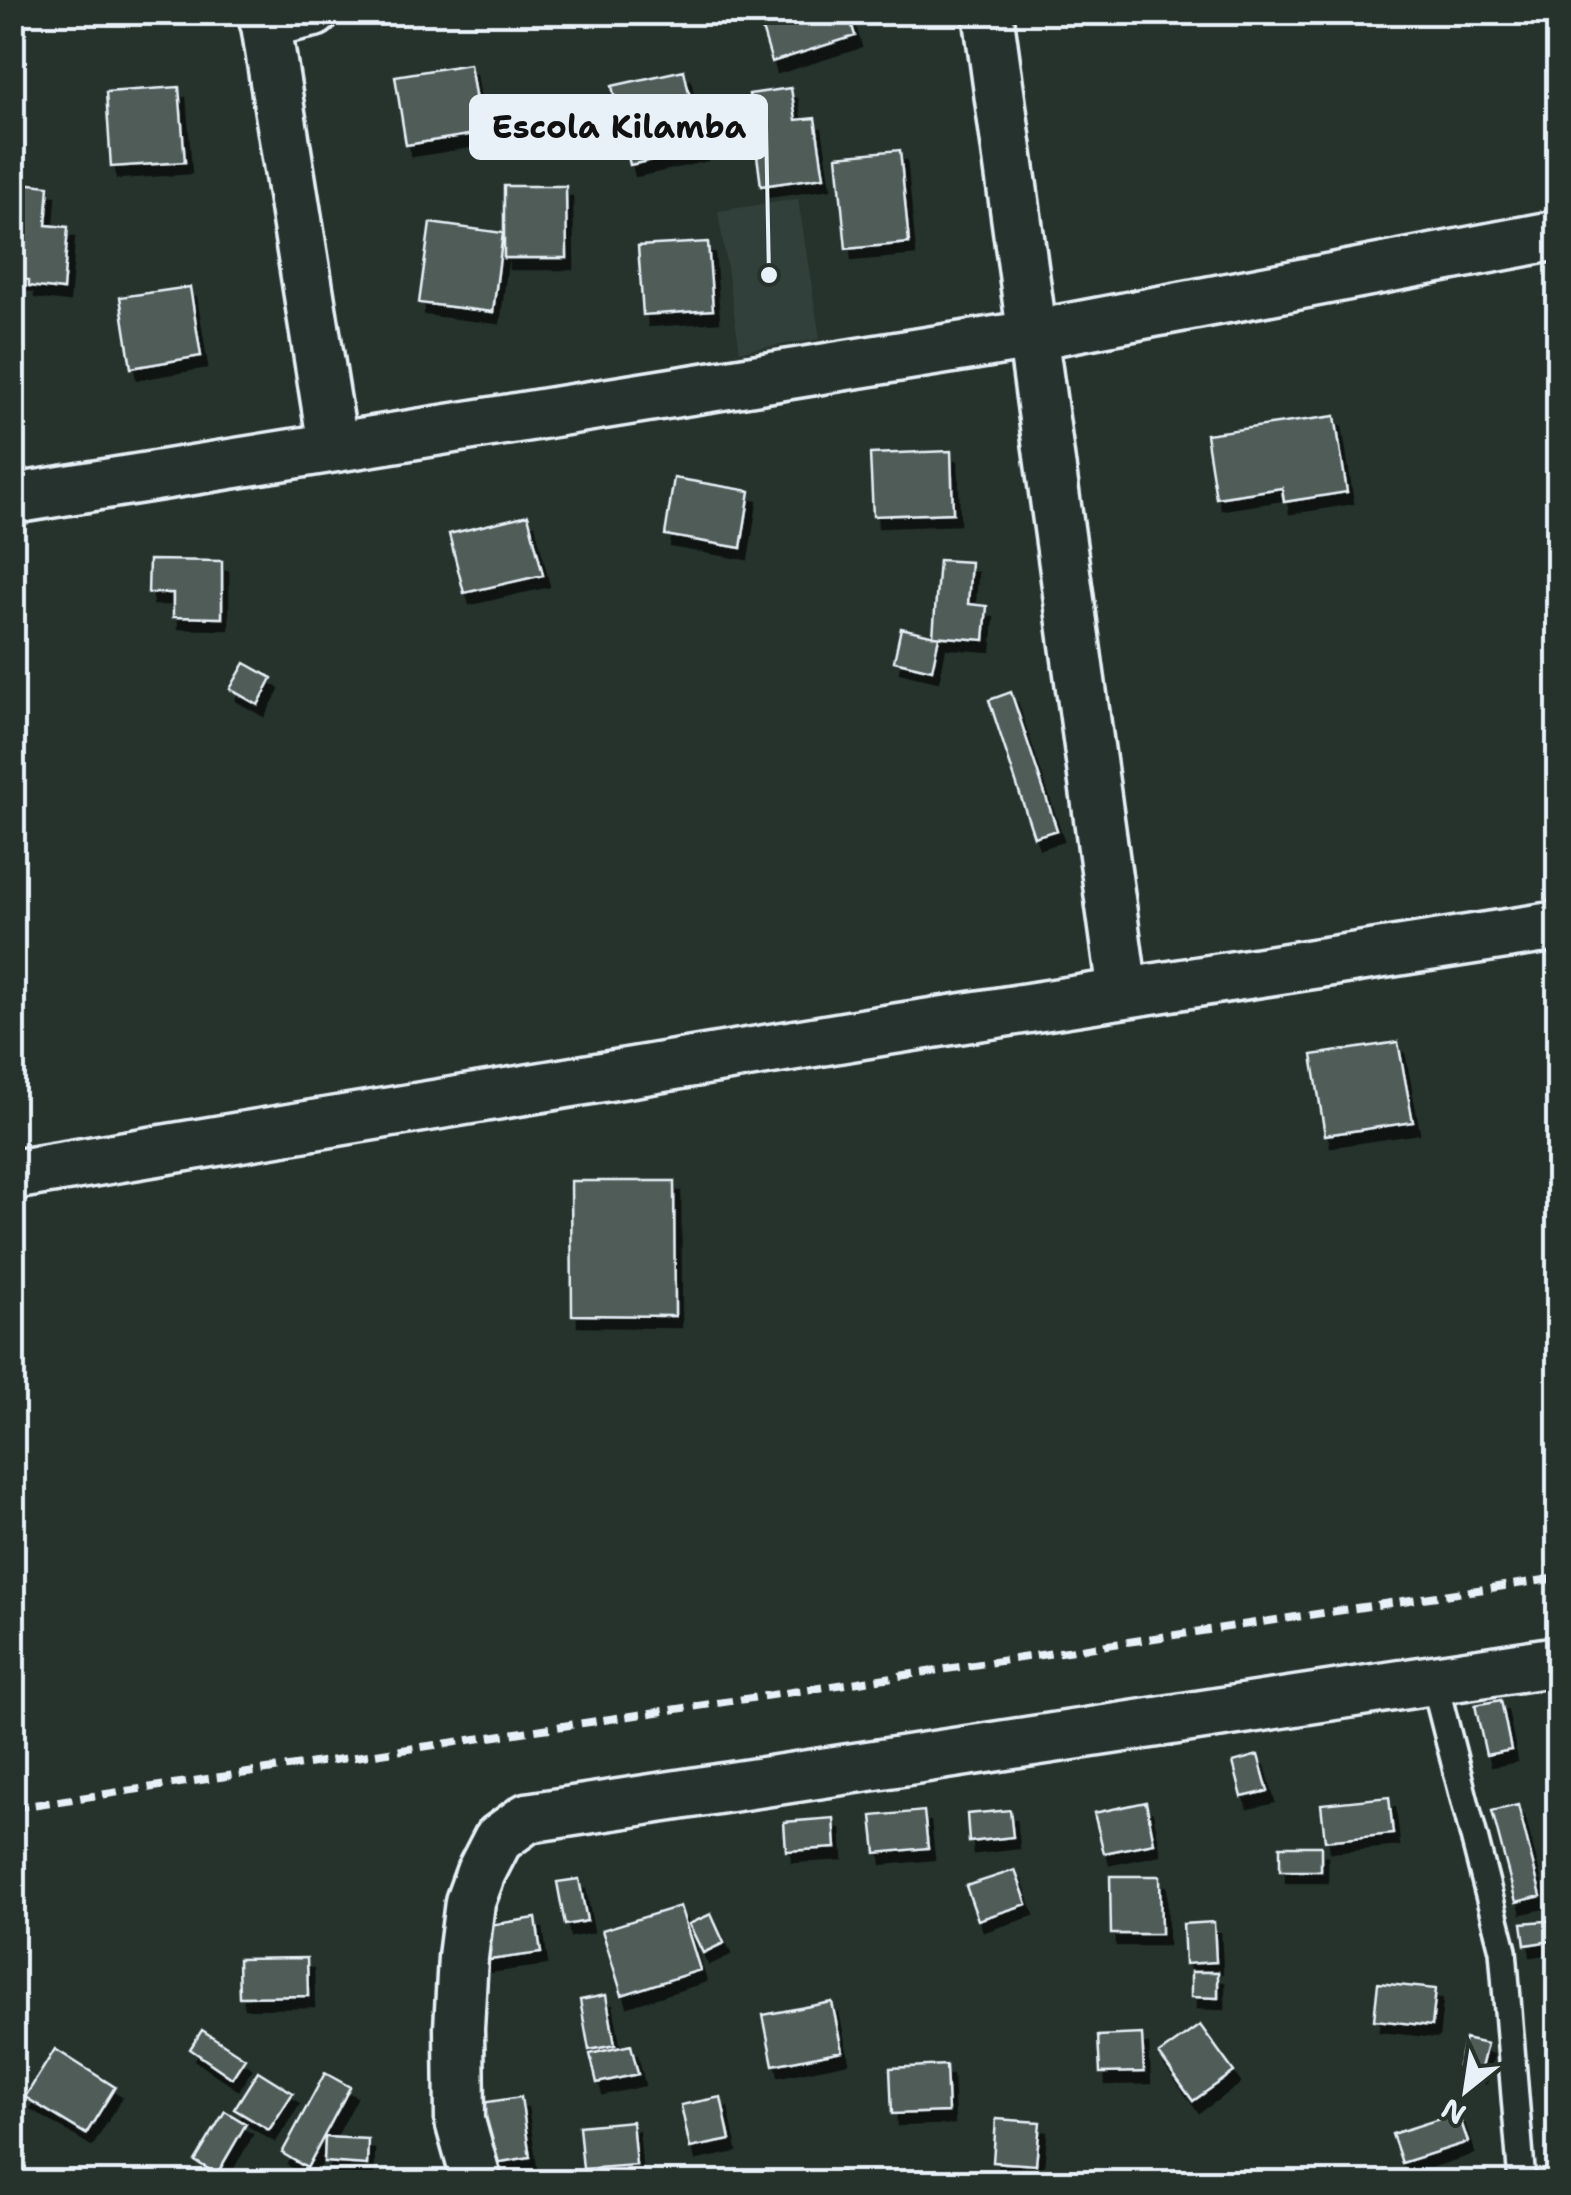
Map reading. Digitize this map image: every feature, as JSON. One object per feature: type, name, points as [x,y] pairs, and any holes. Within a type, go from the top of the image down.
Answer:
[{"type":"street","points":[[314,12],[264,18],[333,446]]},
{"type":"street","points":[[988,12],[1123,993]]},
{"type":"street","points":[[12,498],[1032,335],[1558,235]]},
{"type":"street","points":[[12,1175],[1123,993],[1558,926]]},
{"type":"street","points":[[477,2182],[460,2122],[459,2028],[470,1902],[498,1839],[527,1818],[1558,1661]]},
{"type":"lane","points":[[1434,1681],[1504,1950],[1522,2182]]},
{"type":"shaded area","points":[[798,199],[820,339],[740,351],[718,211]]},
{"type":"building","points":[[757,12],[848,12],[855,36],[772,62]]},
{"type":"building","points":[[470,64],[481,133],[406,145],[395,76]]},
{"type":"building","points":[[684,70],[701,149],[630,165],[612,86]]},
{"type":"building","points":[[179,87],[185,162],[111,167],[106,92]]},
{"type":"building","points":[[791,88],[796,120],[815,118],[824,177],[761,186],[749,94]]},
{"type":"building","points":[[900,150],[909,243],[846,249],[837,156]]},
{"type":"building","points":[[12,182],[49,186],[46,225],[68,227],[63,290],[29,286],[29,280],[12,278]]},
{"type":"building","points":[[504,186],[566,186],[567,258],[504,258]]},
{"type":"building","points":[[430,223],[503,233],[493,312],[419,303]]},
{"type":"building","points":[[708,242],[713,310],[643,315],[638,246]]},
{"type":"building","points":[[190,287],[201,356],[131,368],[120,297]]},
{"type":"building","points":[[1335,416],[1347,492],[1284,502],[1282,488],[1216,498],[1206,434]]},
{"type":"building","points":[[951,451],[953,513],[873,516],[870,454]]},
{"type":"building","points":[[674,478],[750,491],[741,548],[665,535]]},
{"type":"building","points":[[528,515],[543,575],[464,593],[449,534]]},
{"type":"building","points":[[149,560],[222,561],[222,618],[173,617],[173,593],[148,593]]},
{"type":"building","points":[[939,560],[971,562],[968,604],[987,606],[984,640],[933,636]]},
{"type":"building","points":[[901,628],[939,637],[932,670],[894,661]]},
{"type":"building","points":[[245,663],[272,678],[258,705],[230,689]]},
{"type":"building","points":[[1011,692],[1057,830],[1034,837],[989,700]]},
{"type":"building","points":[[1398,1042],[1413,1122],[1325,1135],[1312,1055]]},
{"type":"building","points":[[571,1181],[674,1181],[675,1316],[572,1315]]},
{"type":"building","points":[[1501,1700],[1511,1750],[1486,1755],[1475,1705]]},
{"type":"building","points":[[1258,1755],[1268,1791],[1242,1797],[1233,1762]]},
{"type":"building","points":[[1389,1797],[1393,1834],[1325,1841],[1321,1804]]},
{"type":"building","points":[[1146,1802],[1154,1843],[1104,1853],[1094,1813]]},
{"type":"building","points":[[1518,1805],[1541,1896],[1516,1902],[1492,1811]]},
{"type":"building","points":[[1010,1810],[1013,1837],[969,1842],[967,1814]]},
{"type":"building","points":[[924,1811],[928,1848],[876,1853],[872,1816]]},
{"type":"building","points":[[834,1818],[836,1848],[786,1851],[784,1822]]},
{"type":"building","points":[[1280,1846],[1321,1846],[1321,1871],[1280,1871]]},
{"type":"building","points":[[1015,1870],[1027,1904],[978,1920],[966,1886]]},
{"type":"building","points":[[1110,1876],[1160,1876],[1161,1934],[1111,1934]]},
{"type":"building","points":[[579,1879],[587,1921],[565,1925],[557,1882]]},
{"type":"building","points":[[680,1906],[700,1970],[622,1995],[602,1930]]},
{"type":"building","points":[[711,1914],[724,1943],[703,1953],[689,1924]]},
{"type":"building","points":[[536,1918],[541,1953],[474,1962],[469,1928]]},
{"type":"building","points":[[1558,1920],[1558,1940],[1525,1945],[1522,1923]]},
{"type":"building","points":[[1214,1922],[1216,1962],[1185,1964],[1183,1924]]},
{"type":"building","points":[[307,1958],[308,1996],[239,1997],[238,1959]]},
{"type":"building","points":[[1191,1972],[1218,1972],[1218,1998],[1191,1997]]},
{"type":"building","points":[[1378,1983],[1436,1989],[1432,2026],[1374,2020]]},
{"type":"building","points":[[606,1995],[615,2045],[589,2050],[580,2000]]},
{"type":"building","points":[[832,2002],[842,2051],[773,2065],[763,2015]]},
{"type":"building","points":[[1200,2025],[1234,2072],[1193,2101],[1159,2054]]},
{"type":"building","points":[[202,2030],[245,2058],[232,2078],[190,2049]]},
{"type":"building","points":[[1142,2034],[1144,2072],[1100,2073],[1098,2036]]},
{"type":"building","points":[[1465,2039],[1487,2044],[1480,2072],[1458,2066]]},
{"type":"building","points":[[631,2045],[638,2074],[597,2083],[590,2054]]},
{"type":"building","points":[[55,2049],[115,2087],[86,2134],[25,2097]]},
{"type":"building","points":[[946,2065],[948,2112],[892,2114],[890,2068]]},
{"type":"building","points":[[258,2071],[293,2093],[269,2130],[234,2109]]},
{"type":"building","points":[[325,2073],[350,2087],[307,2168],[282,2153]]},
{"type":"building","points":[[521,2097],[530,2157],[477,2166],[468,2105]]},
{"type":"building","points":[[721,2097],[730,2140],[690,2148],[681,2105]]},
{"type":"building","points":[[225,2111],[246,2124],[217,2174],[195,2161]]},
{"type":"building","points":[[1458,2113],[1468,2142],[1402,2163],[1392,2134]]},
{"type":"building","points":[[996,2119],[1040,2122],[1036,2165],[993,2162]]},
{"type":"building","points":[[632,2121],[636,2165],[583,2169],[579,2126]]},
{"type":"building","points":[[325,2137],[368,2139],[367,2165],[324,2162]]},
{"type":"building","points":[[1070,2171],[1070,2182],[1004,2182],[1004,2172]]},
{"type":"building","points":[[842,2172],[843,2182],[800,2182],[799,2177]]},
{"type":"railway","points":[[12,1808],[1558,1578]]},
{"type":"place","name":"Escola Kilamba","points":[[769,275]]}]
